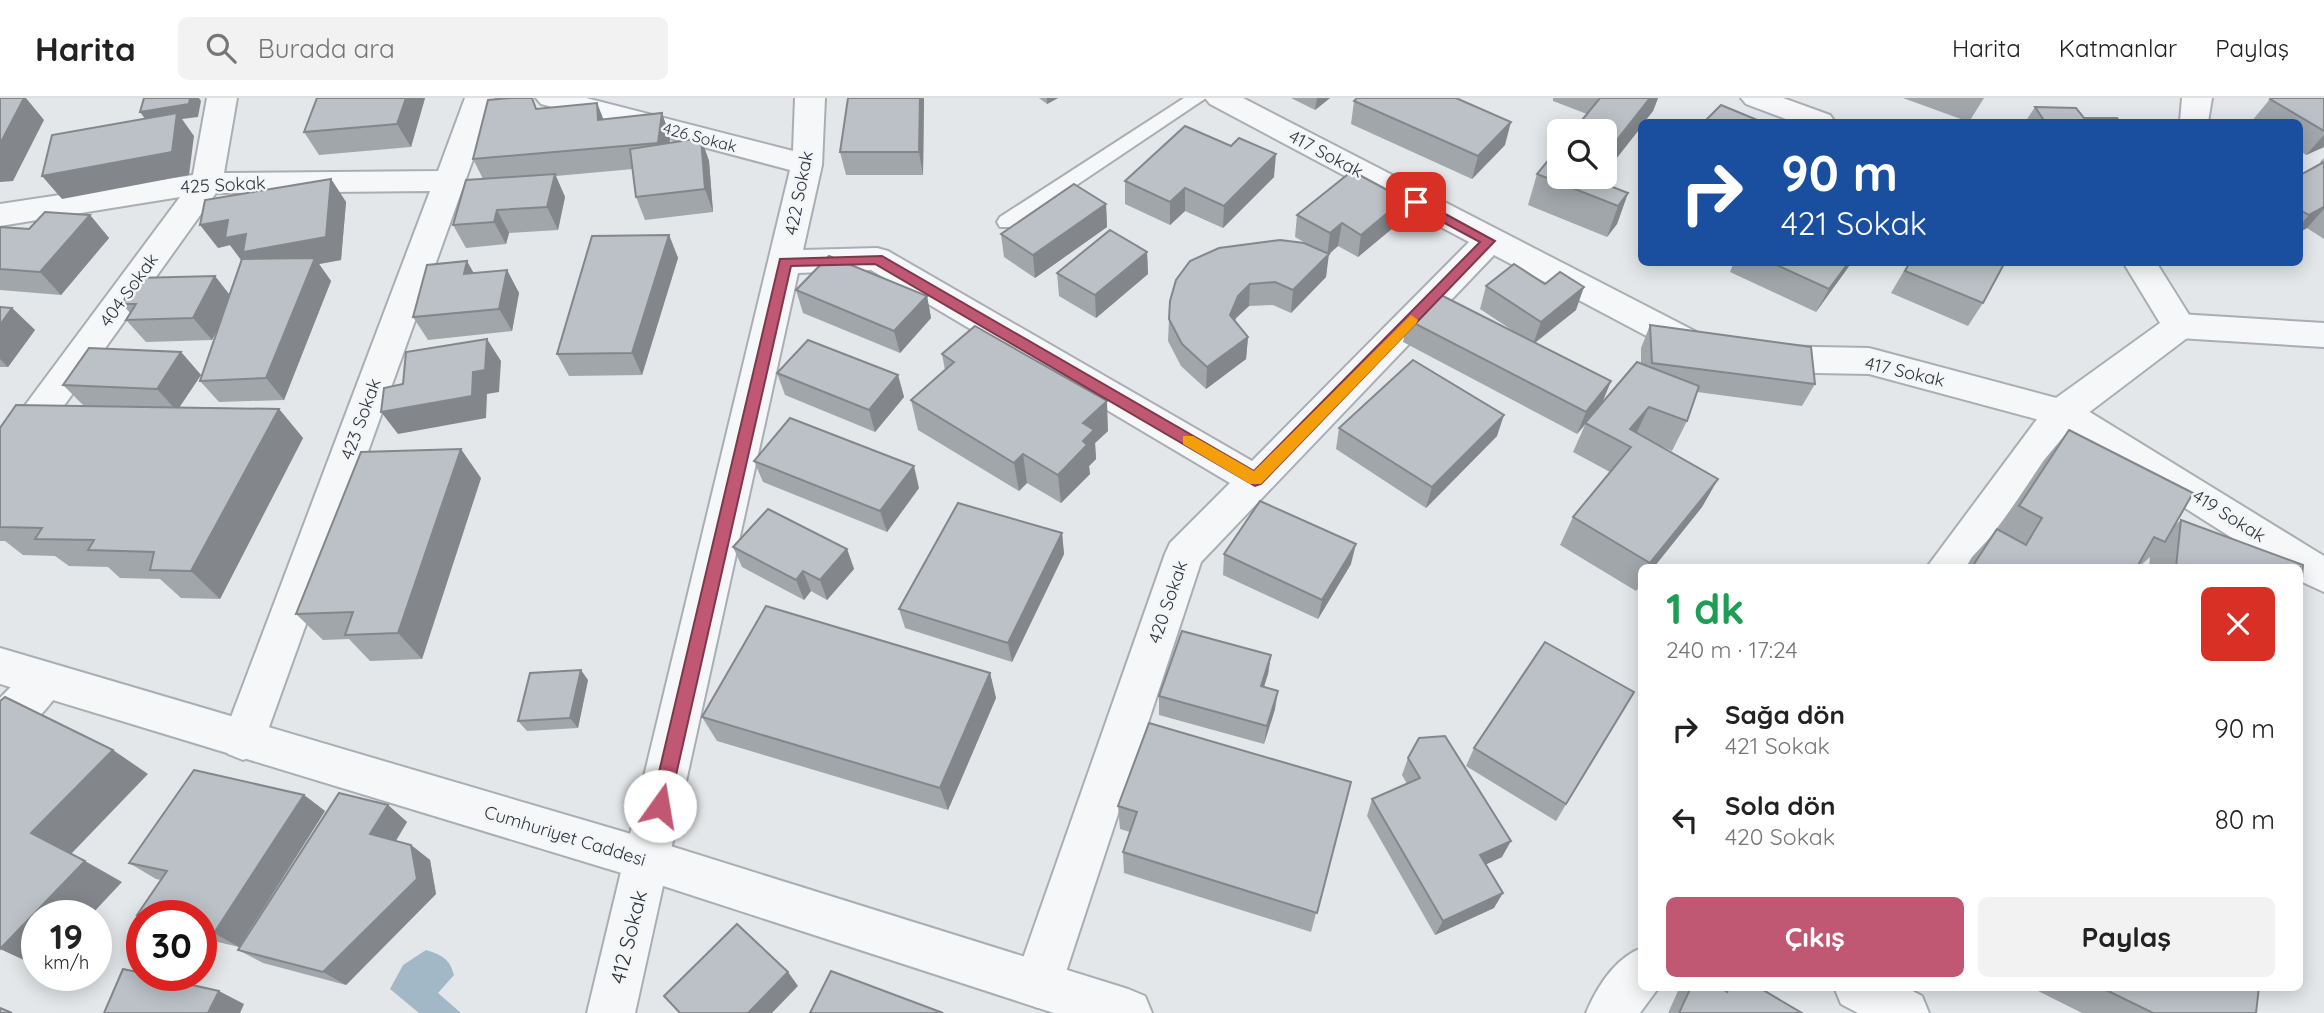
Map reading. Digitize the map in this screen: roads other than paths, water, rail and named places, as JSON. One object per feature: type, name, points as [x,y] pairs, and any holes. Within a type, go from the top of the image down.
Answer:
[{"type":"street","name":"404 Sokak","points":[[0,467],[206,183],[222,98]]},
{"type":"street","name":"423 Sokak","points":[[243,741],[480,98]]},
{"type":"street","name":"426 Sokak","points":[[551,98],[807,165]]},
{"type":"street","name":"422 Sokak","points":[[648,860],[807,165],[810,98]]},
{"type":"street","name":"417 Sokak","points":[[1220,98],[1717,358],[1869,361],[2062,413]]},
{"type":"street","points":[[1756,98],[1812,119]]},
{"type":"street","points":[[2194,119],[2197,98]]},
{"type":"street","name":"425 Sokak","points":[[0,215],[206,183],[449,181]]},
{"type":"street","name":"420 Sokak","points":[[1038,984],[1184,554],[1489,241]]},
{"type":"street","points":[[785,262],[877,260],[1255,480]]},
{"type":"street","points":[[2142,266],[2179,326]]},
{"type":"street","points":[[1948,564],[2062,413],[2179,326],[2324,335]]},
{"type":"street","name":"419 Sokak","points":[[2062,413],[2324,576]]},
{"type":"street","name":"Cumhuriyet Caddesi","points":[[0,666],[243,741],[648,860],[1128,1013]]},
{"type":"street","points":[[0,726],[44,681]]},
{"type":"street","name":"412 Sokak","points":[[611,1013],[648,860]]},
{"type":"street","points":[[1610,1013],[1638,976]]},
{"type":"street","points":[[1865,991],[1905,1013]]},
{"type":"lane","points":[[1007,222],[1197,98]]},
{"type":"water","points":[[426,950],[448,961],[454,975],[438,993],[461,1013],[419,1013],[390,989],[403,965]]}]
